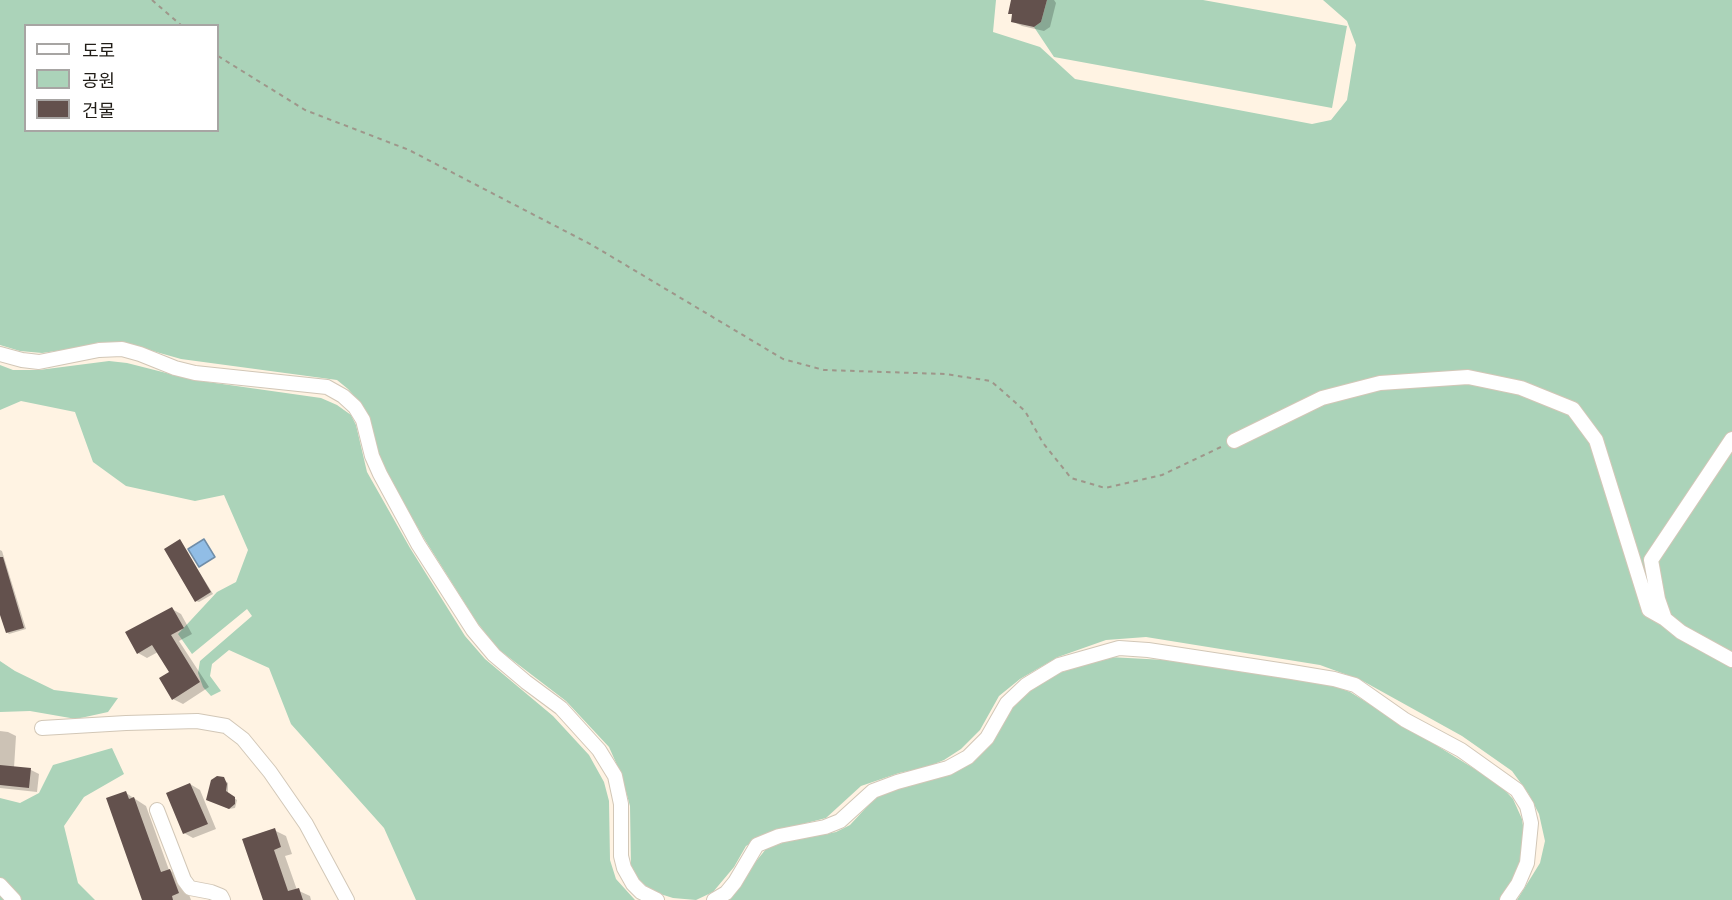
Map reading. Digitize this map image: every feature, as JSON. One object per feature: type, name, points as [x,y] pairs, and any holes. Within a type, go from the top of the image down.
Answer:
[{"type":"street","points":[[0,354],[39,362],[99,350],[122,349],[195,373],[327,387],[343,396],[355,407],[363,420],[372,456],[392,498],[418,544],[473,630],[494,655],[561,708],[599,750],[615,776],[621,804],[621,856],[624,868],[633,884],[641,892],[657,900]]},
{"type":"street","points":[[1234,441],[1322,398],[1380,383],[1468,377],[1521,388],[1574,409],[1596,440],[1649,610],[1681,632],[1732,660]]},
{"type":"street","points":[[1665,619],[1658,599],[1651,560],[1732,439]]},
{"type":"street","points":[[714,900],[735,882],[758,845],[779,836],[825,827],[840,821],[873,791],[948,768],[968,757],[987,738],[1007,703],[1026,685],[1059,665],[1119,648],[1148,650],[1292,672],[1355,685],[1405,720],[1461,750],[1516,790],[1527,806],[1531,823],[1527,863],[1518,884],[1507,900]]},
{"type":"street","points":[[42,728],[197,721],[226,726],[243,738],[300,816],[347,900]]},
{"type":"street","points":[[157,810],[184,880],[190,888],[211,892],[223,900]]},
{"type":"street","points":[[0,885],[14,900]]},
{"type":"path","points":[[152,0],[180,24]]},
{"type":"path","points":[[219,57],[305,110],[409,150],[592,245],[783,359],[824,370],[945,374],[991,381],[1025,411],[1043,443],[1071,478],[1105,488],[1162,475],[1234,441]]},
{"type":"green space","points":[[0,0],[996,0],[993,32],[1040,47],[1075,79],[1312,124],[1331,120],[1347,100],[1356,45],[1347,21],[1323,0],[1732,0],[1732,900],[1517,900],[1540,863],[1545,841],[1539,814],[1528,793],[1512,771],[1462,736],[1361,680],[1320,665],[1146,637],[1106,640],[1058,657],[1020,679],[999,696],[980,730],[961,749],[927,767],[899,773],[861,786],[826,818],[767,833],[746,846],[734,867],[713,892],[696,900],[673,898],[654,892],[637,879],[631,869],[630,806],[621,774],[609,747],[566,701],[498,649],[476,621],[380,463],[362,405],[348,389],[337,380],[181,359],[121,342],[100,342],[42,353],[20,351],[0,345]]},
{"type":"green space","points":[[1047,0],[1203,0],[1347,26],[1332,108],[1054,57],[1034,27],[1041,22]]},
{"type":"green space","points":[[109,361],[127,363],[194,380],[321,398],[351,415],[356,425],[367,472],[410,548],[465,636],[485,659],[553,716],[589,755],[604,782],[609,801],[610,860],[616,879],[635,900],[416,900],[384,828],[291,724],[269,668],[229,650],[212,664],[210,676],[221,691],[211,696],[203,687],[198,673],[200,661],[252,616],[247,609],[192,654],[178,634],[217,592],[236,582],[248,550],[224,495],[195,501],[126,486],[93,462],[75,412],[21,401],[0,410],[0,365],[13,370],[39,370]]},
{"type":"green space","points":[[1109,657],[1184,661],[1337,687],[1350,692],[1499,784],[1513,799],[1522,819],[1525,839],[1522,859],[1514,881],[1499,900],[725,900],[766,849],[785,842],[836,832],[850,825],[875,798],[894,788],[958,770],[974,761],[993,740],[1011,709],[1026,693],[1056,674]]},
{"type":"green space","points":[[0,661],[54,690],[118,698],[108,712],[76,719],[30,711],[0,712]]},
{"type":"green space","points":[[112,748],[124,774],[84,797],[64,826],[78,883],[95,900],[0,900],[0,798],[20,803],[39,793],[53,765]]},
{"type":"water","points":[[204,539],[215,557],[199,567],[188,549]]},
{"type":"building","points":[[1011,0],[1047,0],[1041,22],[1034,27],[1011,22],[1012,14],[1008,14]]},
{"type":"building","points":[[180,539],[211,592],[195,602],[164,549]]},
{"type":"building","points":[[0,557],[3,557],[24,628],[6,633],[0,615]]},
{"type":"building","points":[[172,607],[184,628],[171,635],[200,682],[172,700],[159,678],[169,672],[152,645],[137,654],[125,632]]},
{"type":"building","points":[[0,765],[31,768],[29,788],[0,785]]},
{"type":"building","points":[[217,776],[224,777],[227,784],[226,791],[235,797],[235,804],[229,809],[206,800],[211,780]]},
{"type":"building","points":[[190,783],[208,824],[183,834],[166,793]]},
{"type":"building","points":[[126,791],[129,799],[134,797],[161,872],[170,869],[179,893],[172,896],[173,900],[142,900],[106,798]]},
{"type":"building","points":[[275,828],[281,847],[274,850],[288,891],[299,888],[303,900],[263,900],[242,839]]}]
